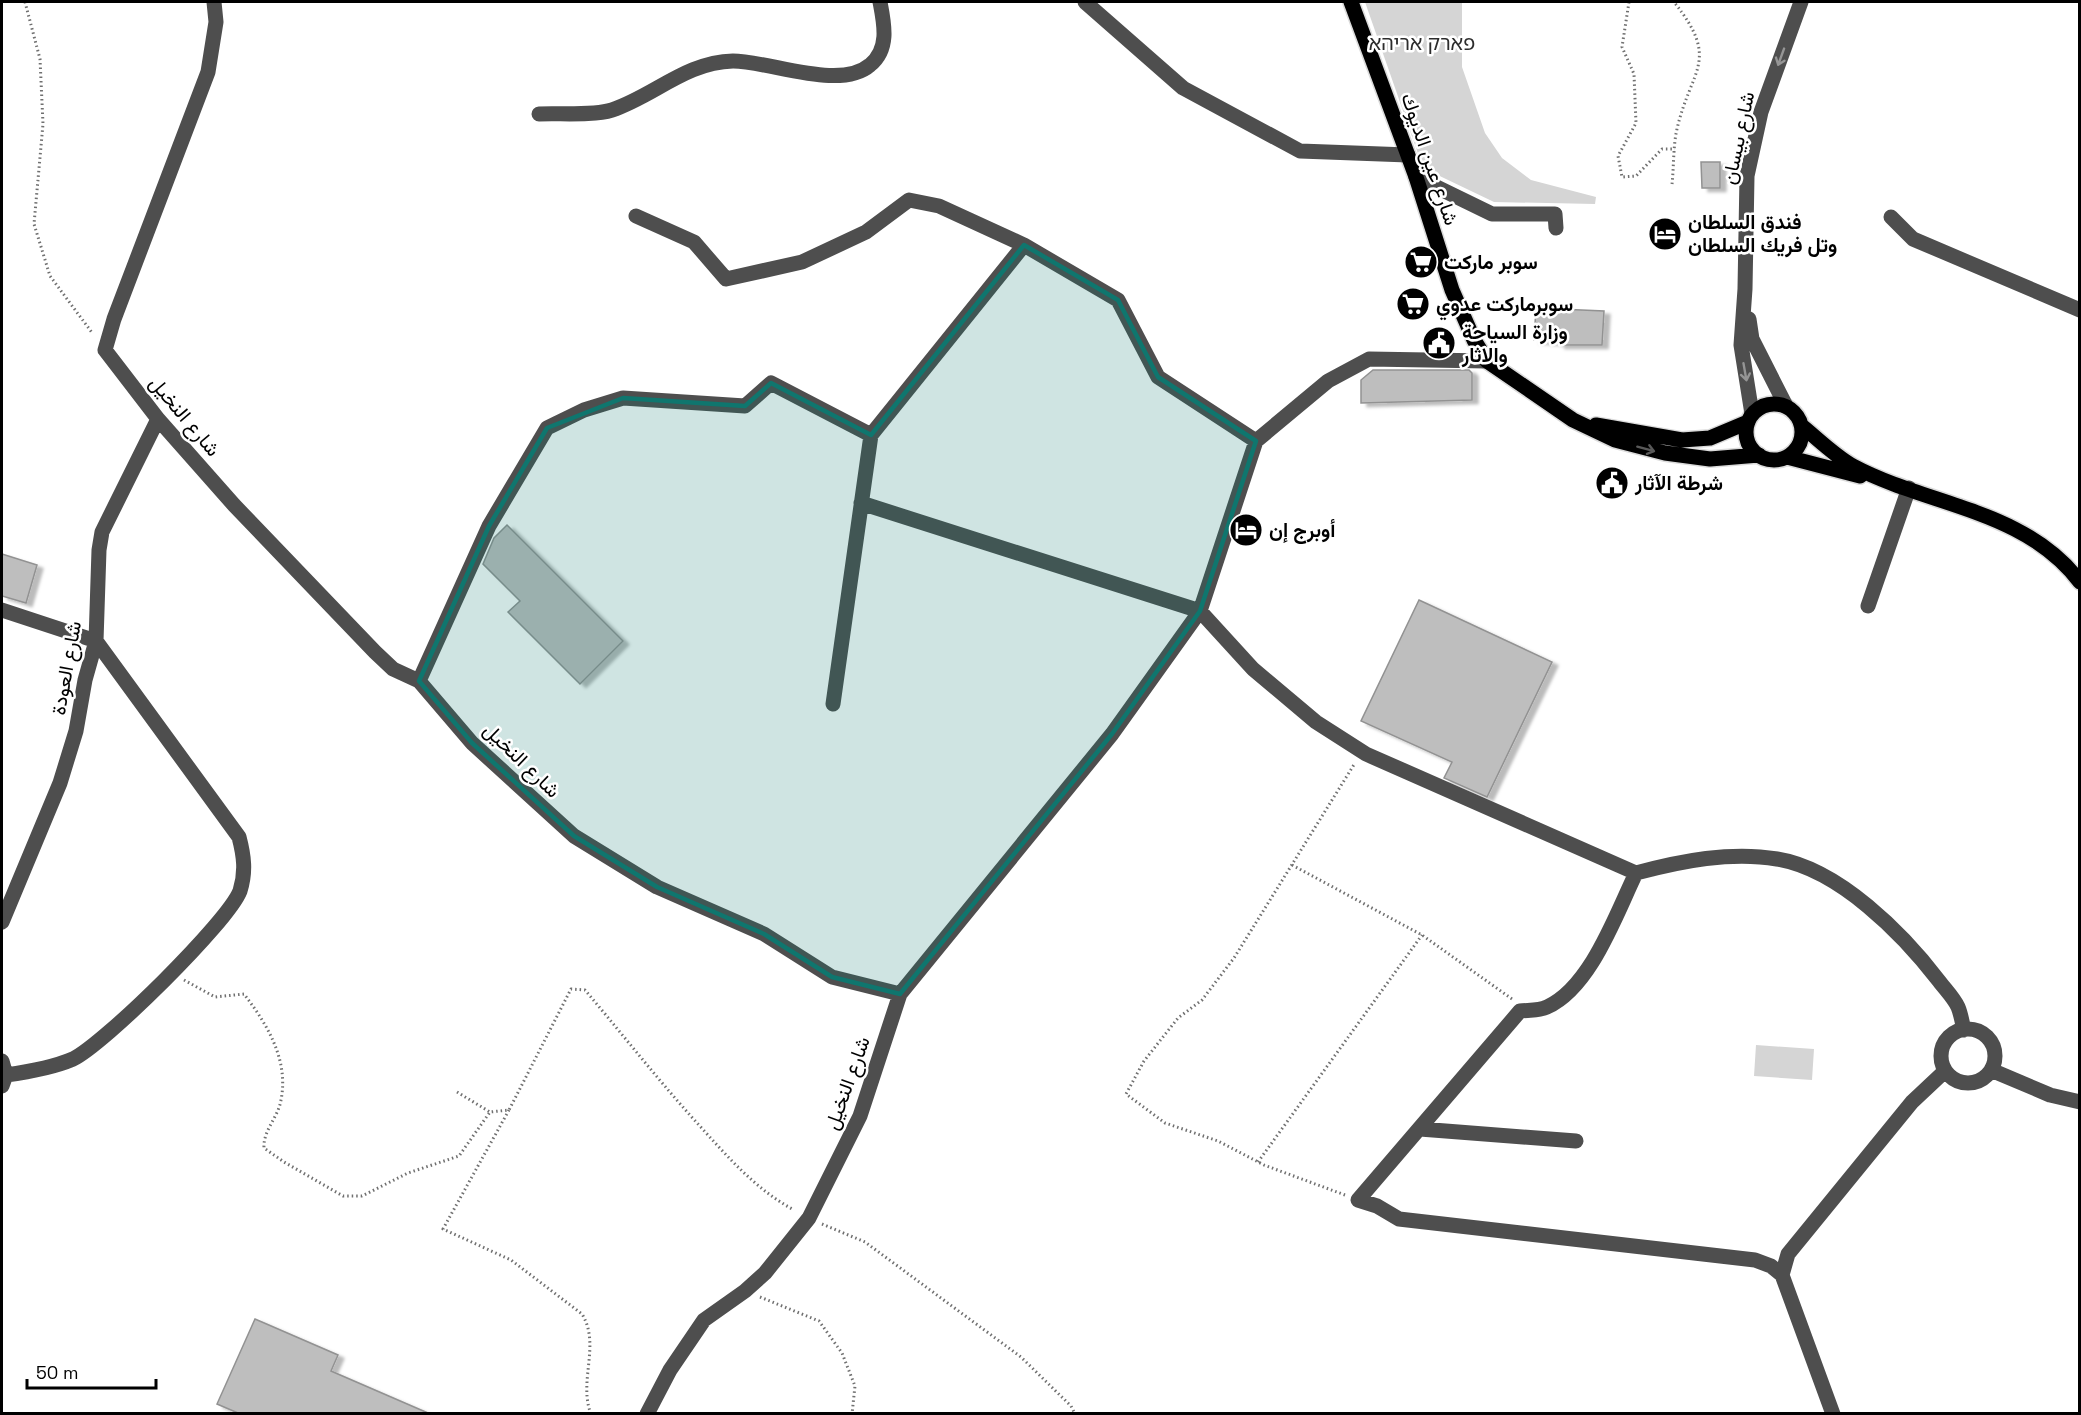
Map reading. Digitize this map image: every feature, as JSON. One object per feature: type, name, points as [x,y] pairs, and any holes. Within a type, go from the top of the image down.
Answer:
[{"type":"main road","name":"شارع عين الديوك","points":[[1352,2],[1416,177],[1452,290],[1474,340],[1487,361]]},
{"type":"main road","points":[[1487,361],[1573,420],[1615,441],[1665,453],[1710,459],[1759,455]]},
{"type":"main road","points":[[1573,420],[1647,436],[1682,440],[1710,438],[1750,418],[1768,405],[1786,406],[1793,411],[1802,426],[1852,465],[2014,526],[2048,551],[2079,582]]},
{"type":"main road","points":[[1750,418],[1748,441],[1759,455],[1768,459],[1787,457],[1909,488]]},
{"type":"main road","points":[[1787,457],[1800,443],[1802,426]]},
{"type":"street","points":[[105,350],[114,319],[208,72],[216,22],[213,2]]},
{"type":"street","points":[[539,114],[609,111],[701,65],[733,61],[768,64],[829,76],[853,74],[870,66],[880,53],[885,37],[880,2]]},
{"type":"street","points":[[1084,2],[1183,88],[1300,151],[1408,155]]},
{"type":"street","name":"شارع بيسان","points":[[1750,418],[1741,345],[1745,289],[1747,176],[1761,112],[1801,2]]},
{"type":"street","points":[[1416,177],[1492,214],[1555,214],[1556,228]]},
{"type":"street","points":[[636,216],[677,232],[694,242],[726,279],[802,262],[866,232],[909,200],[939,206],[1024,245],[1118,300],[1158,377],[1256,441]]},
{"type":"street","points":[[1891,217],[1913,239],[2079,310]]},
{"type":"street","points":[[833,704],[871,435],[1024,245]]},
{"type":"street","name":"شارع بيسان","points":[[1745,289],[1752,339],[1786,406]]},
{"type":"street","name":"شارع النخيل","points":[[105,350],[158,420],[234,505],[375,652],[393,669],[419,681],[472,743],[574,836],[657,887],[764,934],[832,977],[900,994],[860,1116],[809,1218],[765,1273],[745,1291],[704,1320],[670,1370],[647,1413]]},
{"type":"street","points":[[900,994],[1112,734],[1200,611],[1256,441],[1328,381],[1369,358],[1487,361]]},
{"type":"street","points":[[419,681],[489,526],[546,428],[584,410],[623,398],[745,406],[771,383],[871,435]]},
{"type":"street","name":"شارع العودة","points":[[2,922],[69,757],[85,680],[96,641],[99,550],[102,532],[158,420]]},
{"type":"street","points":[[1868,606],[1909,488]]},
{"type":"street","points":[[861,504],[1200,611],[1253,669],[1316,722],[1362,751],[1636,873],[1664,865],[1713,858],[1754,856],[1779,859],[1806,868],[1854,896],[1917,952],[1958,1006],[1964,1030]]},
{"type":"street","points":[[2,610],[96,641],[239,837],[245,857],[244,875],[233,904],[174,969],[99,1041],[73,1059],[34,1071],[3,1074]]},
{"type":"street","points":[[1636,873],[1585,973],[1567,993],[1546,1008],[1520,1011],[1358,1200],[1377,1206],[1399,1219],[1755,1260],[1771,1266],[1782,1275],[1833,1413]]},
{"type":"street","points":[[1964,1030],[1980,1033],[1987,1038],[1994,1053],[1990,1070],[1977,1081],[1968,1083],[1951,1078],[1941,1063],[1943,1045],[1955,1032],[1964,1030]]},
{"type":"street","points":[[1990,1070],[2050,1095],[2079,1102]]},
{"type":"street","points":[[1782,1275],[1788,1254],[1912,1102],[1945,1071]]},
{"type":"street","points":[[1420,1129],[1576,1142]]},
{"type":"path","points":[[25,2],[40,58],[43,124],[34,224],[50,276],[105,350]]},
{"type":"path","points":[[1629,2],[1622,47],[1634,74],[1636,123],[1618,156],[1622,177],[1636,176],[1662,149],[1675,149]]},
{"type":"path","points":[[1672,184],[1676,130],[1700,65],[1698,39],[1674,2]]},
{"type":"path","points":[[1358,1200],[1258,1162],[1218,1142],[1165,1123],[1126,1094],[1144,1061],[1164,1035],[1178,1018],[1202,1000],[1234,958],[1362,751]]},
{"type":"path","points":[[1292,865],[1422,935],[1528,1010]]},
{"type":"path","points":[[1258,1162],[1422,935]]},
{"type":"path","points":[[174,969],[184,980],[215,997],[244,994],[265,1022],[278,1051],[281,1101],[264,1137],[264,1148],[343,1196],[362,1196],[408,1173],[459,1156],[490,1112]]},
{"type":"path","points":[[591,1413],[586,1401],[590,1339],[588,1325],[582,1314],[511,1260],[443,1229],[509,1110],[571,989],[585,990],[655,1078],[729,1159],[769,1196],[809,1218],[865,1242],[1020,1358],[1071,1406],[1075,1413]]},
{"type":"path","points":[[457,1092],[490,1112],[509,1110]]},
{"type":"path","points":[[745,1291],[819,1321],[842,1353],[855,1386],[852,1413]]},
{"type":"highlighted area","points":[[1024,245],[1118,300],[1158,377],[1256,441],[1200,611],[1112,734],[900,994],[832,977],[764,934],[657,887],[574,836],[472,743],[419,681],[489,526],[547,428],[623,398],[745,406],[771,383],[871,435]]},
{"type":"green space","name":"פארק אריהא","points":[[1365,2],[1462,2],[1462,67],[1485,133],[1502,158],[1531,180],[1596,197],[1595,204],[1494,202],[1423,168]]},
{"type":"green space","points":[[1756,1045],[1814,1049],[1812,1080],[1754,1076]]},
{"type":"building","points":[[1701,162],[1720,162],[1720,188],[1702,188]]},
{"type":"building","points":[[1536,308],[1604,311],[1602,345],[1559,345],[1558,342],[1534,340]]},
{"type":"building","points":[[1373,370],[1469,370],[1472,373],[1472,400],[1361,403],[1361,380]]},
{"type":"building","points":[[507,525],[623,641],[580,684],[508,612],[520,601],[483,564],[494,538]]},
{"type":"building","points":[[2,554],[37,565],[26,603],[2,596]]},
{"type":"building","points":[[1419,600],[1552,662],[1487,797],[1444,778],[1452,762],[1361,721]]},
{"type":"building","points":[[255,1319],[338,1355],[331,1371],[428,1413],[238,1413],[217,1404]]},
{"type":"place","name":"فندق السلطان وتل فريك السلطان","points":[[1665,234]]},
{"type":"place","name":"سوبر ماركت","points":[[1421,262]]},
{"type":"place","name":"سوبرماركت عدوي","points":[[1413,304]]},
{"type":"place","name":"وزارة السياحة والاثار","points":[[1439,343]]},
{"type":"place","name":"شرطة الآثار","points":[[1612,483]]},
{"type":"place","name":"أوبرج إن","points":[[1246,530]]}]
